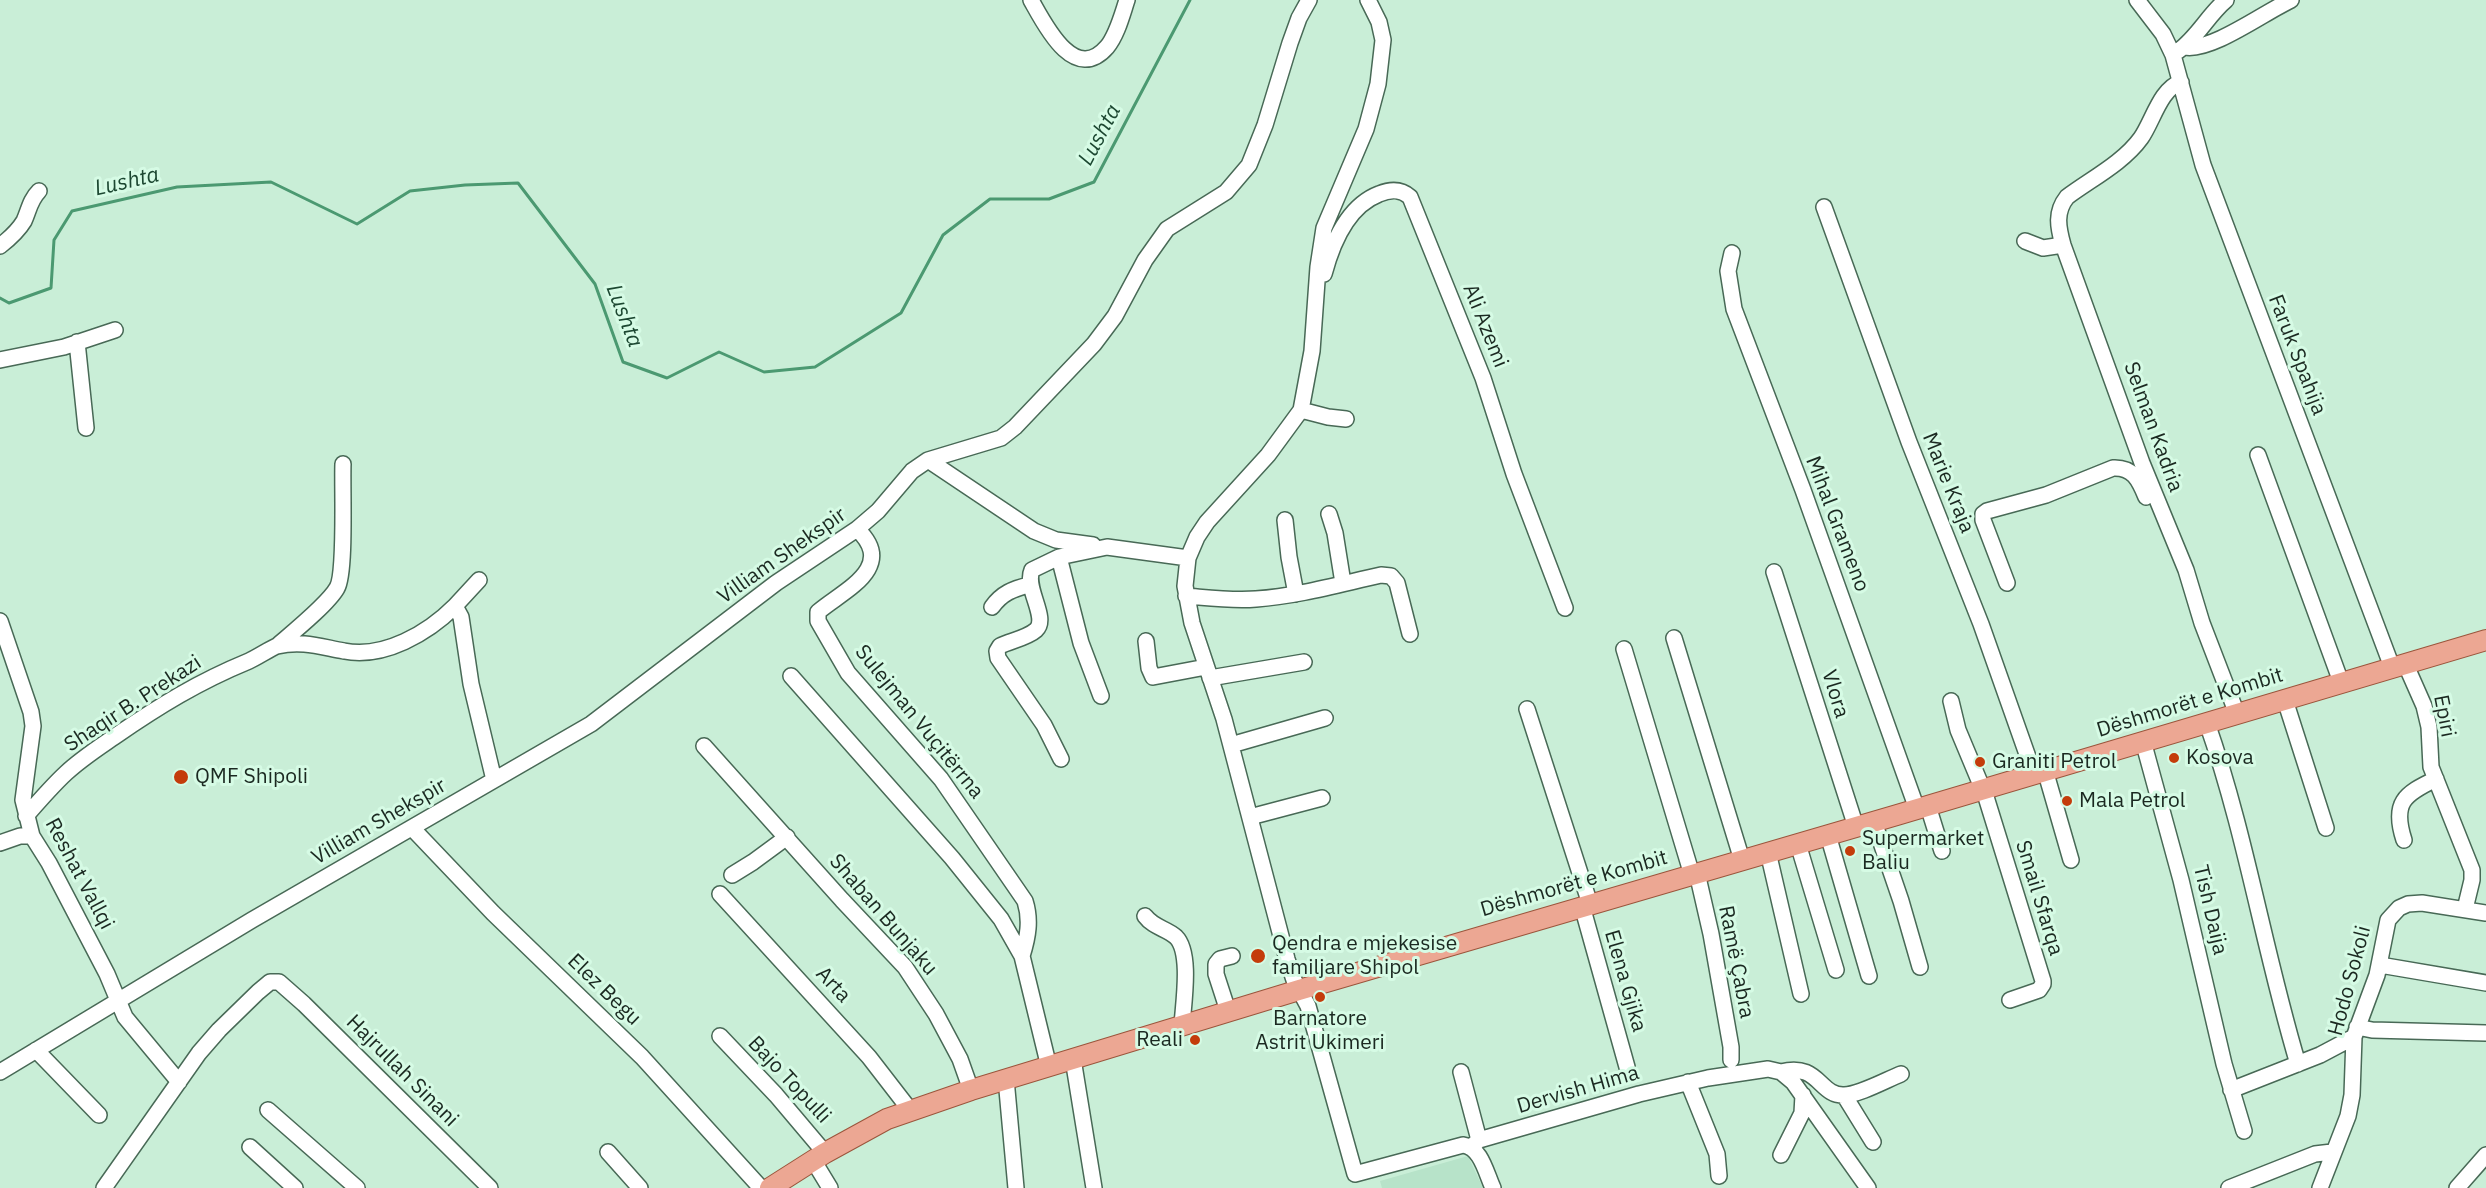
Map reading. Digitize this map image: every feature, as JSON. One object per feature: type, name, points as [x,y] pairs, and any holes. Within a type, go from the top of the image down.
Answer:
[{"type":"main road","name":"Dëshmorët e Kombit","points":[[770,1188],[819,1156],[887,1119],[970,1090],[1228,1011],[2486,640]]},
{"type":"street","points":[[1031,0],[1056,42],[1071,55],[1089,58],[1099,54],[1107,46],[1127,0]]},
{"type":"street","name":"Villiam Shekspir","points":[[0,1072],[118,1003],[252,920],[608,712],[776,583],[857,529],[878,512],[912,471],[928,460],[1001,438],[1015,427],[1094,344],[1115,316],[1145,260],[1167,229],[1226,192],[1250,165],[1290,43],[1299,18],[1309,0]]},
{"type":"street","points":[[1357,1181],[1308,1006],[1299,990],[1275,916],[1231,745],[1186,596],[1190,548],[1207,522],[1268,455],[1301,410],[1312,351],[1320,250],[1324,228],[1366,129],[1378,84],[1383,40],[1379,22],[1368,0]]},
{"type":"street","name":"Faruk Spahija","points":[[2137,0],[2179,51],[2181,82],[2211,186],[2398,665]]},
{"type":"street","points":[[2179,51],[2211,13],[2226,0]]},
{"type":"street","points":[[2179,51],[2213,42],[2290,0]]},
{"type":"street","name":"Selman Kadria","points":[[2181,82],[2169,89],[2140,139],[2124,155],[2067,197],[2061,205],[2059,223],[2063,245],[2142,463],[2186,570],[2202,623],[2237,714]]},
{"type":"street","name":"Ali Azemi","points":[[1318,281],[1324,275],[1339,234],[1362,204],[1373,196],[1395,190],[1404,192],[1410,197],[1483,378],[1514,474],[1565,608]]},
{"type":"street","points":[[0,246],[14,234],[23,222],[30,202],[39,191]]},
{"type":"street","name":"Marie Kraja","points":[[1824,207],[1909,442],[2039,772],[2071,860]]},
{"type":"street","points":[[2025,241],[2043,248],[2063,245]]},
{"type":"street","name":"Mihal Grameno","points":[[1732,253],[1728,271],[1734,309],[1922,807]]},
{"type":"street","points":[[0,360],[77,342],[116,330]]},
{"type":"street","points":[[77,342],[86,428]]},
{"type":"street","points":[[1301,410],[1346,419]]},
{"type":"street","points":[[2258,455],[2341,682]]},
{"type":"street","points":[[928,460],[1034,531],[1056,540],[1093,545],[1099,548]]},
{"type":"street","name":"Shaqir B. Prekazi","points":[[26,816],[68,771],[141,718],[194,685],[266,654],[334,592],[339,584],[342,553],[343,464]]},
{"type":"street","name":"Selman Kadria","points":[[2007,583],[1983,520],[1983,514],[2046,495],[2113,468],[2125,468],[2134,474],[2143,489],[2177,572],[2202,623]]},
{"type":"street","points":[[1329,514],[1343,583]]},
{"type":"street","points":[[1285,520],[1296,594]]},
{"type":"street","name":"Sulejman Vuçitërrna","points":[[857,529],[865,536],[870,548],[866,572],[847,592],[818,612],[818,621],[849,673],[941,779],[1025,901],[1029,921],[1022,956]]},
{"type":"street","points":[[1061,759],[1044,725],[998,658],[1000,646],[1035,631],[1040,624],[1029,585],[1032,570],[1059,557],[1099,548],[1116,547],[1188,558]]},
{"type":"street","points":[[1059,557],[1078,635],[1101,696]]},
{"type":"street","name":"Vlora","points":[[1774,573],[1865,824]]},
{"type":"street","points":[[1186,596],[1239,600],[1296,594],[1381,575],[1391,576],[1396,583],[1410,634]]},
{"type":"street","name":"Shaqir B. Prekazi","points":[[277,646],[305,643],[320,644],[343,651],[373,652],[419,633],[445,616],[479,580]]},
{"type":"street","points":[[992,607],[1009,590],[1029,585]]},
{"type":"street","points":[[455,606],[461,617],[471,684],[494,780]]},
{"type":"street","name":"Reshat Vallqi","points":[[0,621],[31,712],[33,726],[23,788],[26,816],[32,836],[49,863],[107,974],[118,1003],[130,1025],[179,1082]]},
{"type":"street","points":[[1674,638],[1742,860]]},
{"type":"street","points":[[1146,641],[1149,668],[1153,677],[1304,662]]},
{"type":"street","name":"Dëshmorët e Kombit","points":[[1624,649],[1695,874]]},
{"type":"street","name":"Epiri","points":[[2398,665],[2424,706],[2429,727],[2431,767],[2479,881],[2465,909]]},
{"type":"street","name":"Sulejman Vuçitërrna","points":[[791,676],[952,858],[1001,919],[1022,956],[1048,1066]]},
{"type":"street","points":[[2285,700],[2326,828]]},
{"type":"street","points":[[1951,701],[1958,730],[1983,789]]},
{"type":"street","name":"Elena Gjika","points":[[1527,709],[1586,905],[1627,1067]]},
{"type":"street","points":[[1231,745],[1325,718]]},
{"type":"street","points":[[2207,723],[2238,824],[2268,955],[2298,1064]]},
{"type":"street","name":"Tish Daija","points":[[2144,741],[2181,880],[2231,1090],[2244,1131]]},
{"type":"street","name":"Shaban Bunjaku","points":[[704,746],[905,967],[949,1037],[960,1059],[970,1090]]},
{"type":"street","points":[[2404,840],[2399,815],[2404,798],[2410,792],[2436,779]]},
{"type":"street","name":"Smail Sfarqa","points":[[1983,789],[2043,981],[2039,990],[2010,1000]]},
{"type":"street","points":[[1250,818],[1322,798]]},
{"type":"street","points":[[1922,807],[1942,851]]},
{"type":"street","points":[[1865,824],[1901,901],[1920,967]]},
{"type":"street","name":"Elez Begu","points":[[412,828],[493,913],[642,1057],[761,1188]]},
{"type":"street","points":[[1828,835],[1869,976]]},
{"type":"street","points":[[0,843],[20,836],[32,836]]},
{"type":"street","points":[[732,875],[787,837]]},
{"type":"street","points":[[1798,844],[1836,970]]},
{"type":"street","points":[[1768,852],[1801,994]]},
{"type":"street","name":"Ramë Çabra","points":[[1695,874],[1711,934],[1731,1047],[1731,1060]]},
{"type":"street","name":"Arta","points":[[720,894],[869,1056],[910,1110]]},
{"type":"street","name":"Hodo Sokoli","points":[[2320,1188],[2332,1152],[2348,1116],[2352,1095],[2356,1032],[2379,965],[2388,920],[2399,908],[2408,904],[2422,903],[2486,913]]},
{"type":"street","points":[[1145,916],[1156,927],[1178,939],[1181,945],[1184,976],[1182,1026]]},
{"type":"street","points":[[1228,1011],[1219,985],[1216,964],[1220,959],[1232,956]]},
{"type":"street","points":[[2379,965],[2486,983]]},
{"type":"street","name":"Hajrullah Sinani","points":[[179,1082],[206,1045],[242,1006],[267,984],[274,982],[283,985],[490,1188]]},
{"type":"street","points":[[2231,1090],[2298,1064],[2356,1032],[2372,1030],[2486,1033]]},
{"type":"street","name":"Bajo Topulli","points":[[720,1036],[776,1095],[819,1156],[830,1188]]},
{"type":"street","points":[[36,1050],[99,1115]]},
{"type":"street","points":[[1073,1059],[1094,1188]]},
{"type":"street","name":"Dervish Hima","points":[[1357,1181],[1455,1146],[1475,1143],[1688,1082],[1754,1070],[1807,1072],[1829,1090],[1844,1095]]},
{"type":"street","points":[[1461,1072],[1476,1152],[1493,1188]]},
{"type":"street","points":[[1781,1072],[1803,1095],[1868,1188]]},
{"type":"street","points":[[1873,1142],[1844,1095],[1901,1074]]},
{"type":"street","points":[[1006,1079],[1016,1188]]},
{"type":"street","points":[[104,1188],[179,1082]]},
{"type":"street","points":[[1688,1082],[1717,1154],[1719,1176]]},
{"type":"street","points":[[1781,1155],[1800,1119],[1804,1105],[1803,1095]]},
{"type":"street","points":[[268,1110],[357,1188]]},
{"type":"street","points":[[250,1147],[296,1188]]},
{"type":"street","points":[[608,1152],[640,1188]]},
{"type":"street","points":[[2229,1188],[2315,1154],[2332,1152]]},
{"type":"street","points":[[2457,1188],[2486,1155]]},
{"type":"shaded area","points":[[1468,1156],[1483,1188],[1382,1188],[1380,1181]]},
{"type":"waterway","name":"Lushta","points":[[0,298],[9,303],[51,288],[54,240],[72,211],[177,187],[271,182],[357,224],[410,191],[465,185],[518,183],[595,284],[623,362],[667,378],[719,352],[764,372],[815,367],[901,313],[943,235],[990,199],[1049,199],[1094,182],[1190,0]]},
{"type":"place","name":"Kosova","points":[[2174,758]]},
{"type":"place","name":"Graniti Petrol","points":[[1980,762]]},
{"type":"place","name":"QMF Shipoli","points":[[181,777]]},
{"type":"place","name":"Mala Petrol","points":[[2067,801]]},
{"type":"place","name":"Supermarket Baliu","points":[[1850,851]]},
{"type":"place","name":"Qendra e mjekesise familjare Shipol","points":[[1258,956]]},
{"type":"place","name":"Barnatore Astrit Ukimeri","points":[[1320,997]]},
{"type":"place","name":"Reali","points":[[1195,1040]]}]
